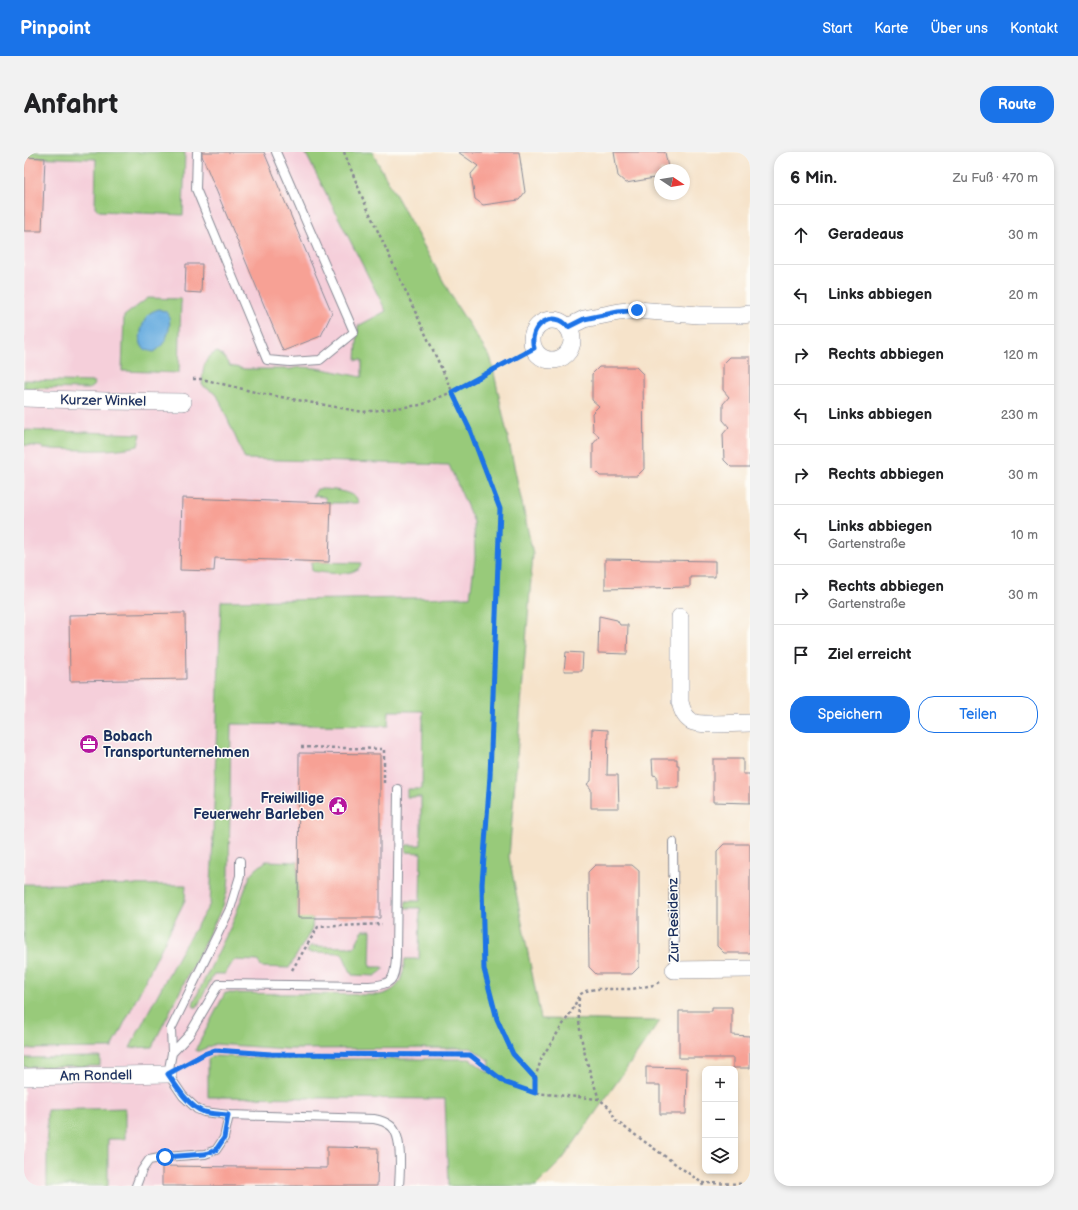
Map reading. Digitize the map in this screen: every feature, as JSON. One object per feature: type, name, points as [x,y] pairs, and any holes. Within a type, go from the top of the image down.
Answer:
[{"type":"street","points":[[568,327],[584,319],[618,312],[637,310],[699,316],[750,314]]},
{"type":"street","points":[[553,319],[558,320],[568,327],[572,334],[572,346],[570,351],[562,358],[556,360],[546,360],[541,357],[534,348],[532,338],[533,333],[543,322],[553,319]]},
{"type":"street","name":"Kurzer Winkel","points":[[24,398],[183,402]]},
{"type":"street","points":[[680,617],[680,702],[683,713],[692,722],[750,723]]},
{"type":"street","name":"Zur Residenz","points":[[674,970],[750,969]]},
{"type":"street","name":"Am Rondell","points":[[24,1076],[168,1074]]},
{"type":"lane","points":[[197,152],[196,189],[267,360],[290,362],[320,360],[354,332],[276,152]]},
{"type":"lane","points":[[172,1053],[189,1035],[219,984],[369,986],[384,984],[392,979],[395,971],[396,957],[398,788]]},
{"type":"lane","name":"Zur Residenz","points":[[673,842],[674,970]]},
{"type":"lane","points":[[240,861],[240,876],[230,909],[171,1029],[172,1053],[168,1074],[183,1096],[197,1109],[204,1112],[228,1115],[374,1119],[383,1121],[392,1127],[399,1141],[399,1186]]},
{"type":"lane","points":[[136,1186],[142,1170],[149,1160],[165,1157],[205,1154],[216,1150],[224,1138],[228,1115]]},
{"type":"path","points":[[344,152],[363,199],[470,430],[500,509],[490,776],[482,884],[484,969],[497,1019],[506,1040],[513,1054],[535,1078]]},
{"type":"path","points":[[193,379],[202,379],[259,393],[363,412],[421,405],[452,392],[534,348]]},
{"type":"path","points":[[301,747],[384,749],[384,788]]},
{"type":"path","points":[[291,971],[318,927],[382,925],[382,917]]},
{"type":"path","points":[[535,1093],[535,1078],[542,1057],[573,1009],[579,995],[586,990],[596,988],[632,989],[654,985],[674,970]]},
{"type":"path","points":[[579,995],[579,1026],[590,1072],[599,1099],[610,1108],[616,1121],[703,1185],[750,1184]]},
{"type":"path","points":[[168,1074],[204,1054],[215,1050],[271,1054],[470,1055],[506,1083],[535,1093],[599,1099]]},
{"type":"shaded area","points":[[24,152],[305,152],[387,311],[449,465],[474,522],[475,558],[470,597],[490,1061],[469,1186],[24,1186]]},
{"type":"green space","points":[[24,152],[185,152],[183,215],[99,211],[95,207],[96,159],[24,157]]},
{"type":"green space","points":[[305,152],[372,152],[457,306],[491,359],[533,554],[509,857],[541,1019],[660,1021],[562,1160],[536,1186],[448,1186],[445,1099],[208,1097],[208,1060],[212,1056],[289,1059],[470,1059],[489,1073],[490,1061],[471,1048],[287,1049],[215,1044],[196,1051],[225,993],[379,995],[392,990],[399,983],[403,972],[405,959],[419,959],[420,908],[405,908],[406,901],[420,901],[421,853],[406,852],[406,845],[421,845],[421,797],[407,797],[407,789],[422,789],[423,711],[389,711],[388,726],[231,724],[229,876],[228,888],[223,906],[152,1047],[130,1048],[180,953],[210,904],[221,601],[470,597],[475,558],[474,522],[449,465],[245,459],[217,395],[202,385],[203,370],[206,361],[217,352],[223,356],[230,366],[245,369],[291,369],[307,367],[362,377],[362,360],[356,360],[358,326],[386,311]]},
{"type":"green space","points":[[148,298],[181,299],[179,373],[122,371],[124,316]]},
{"type":"green space","points":[[24,380],[95,382],[89,389],[24,388]]},
{"type":"green space","points":[[24,430],[141,434],[138,446],[127,448],[103,450],[43,449],[43,447],[24,445]]},
{"type":"green space","points":[[317,489],[342,491],[356,497],[359,503],[326,503],[325,497],[313,496]]},
{"type":"green space","points":[[311,562],[361,563],[359,568],[348,573],[324,573],[312,571]]},
{"type":"green space","points":[[266,861],[298,862],[298,917],[313,918],[312,929],[289,968],[261,967],[258,961],[234,960],[225,974],[214,974],[197,1007],[194,1007],[194,1001],[232,924],[250,876]]},
{"type":"green space","points":[[24,884],[186,885],[185,900],[112,1048],[24,1049]]},
{"type":"green space","points":[[363,930],[371,930],[370,967],[383,967],[383,970],[375,976],[352,975],[342,953],[307,952],[310,946],[354,947]]},
{"type":"green space","points":[[100,1057],[100,1066],[24,1067],[24,1058]]},
{"type":"green space","points":[[125,1108],[125,1139],[108,1139],[108,1186],[47,1186],[47,1110]]},
{"type":"water","points":[[159,309],[168,313],[170,324],[165,340],[154,352],[147,350],[142,346],[140,337],[147,316],[151,312]]},
{"type":"building","points":[[202,152],[264,152],[332,313],[321,336],[283,351],[202,156]]},
{"type":"building","points":[[458,152],[519,152],[525,192],[519,200],[483,205],[475,199],[471,174],[478,166]]},
{"type":"building","points":[[614,152],[665,152],[667,164],[654,164],[654,178],[626,183],[618,176]]},
{"type":"building","points":[[24,157],[45,158],[42,231],[24,231]]},
{"type":"building","points":[[186,264],[202,264],[201,293],[185,292]]},
{"type":"building","points":[[730,357],[750,357],[750,467],[731,467],[724,460],[723,434],[729,427],[723,420],[723,404],[729,397],[723,390],[723,364]]},
{"type":"building","points":[[599,367],[636,367],[643,374],[644,469],[637,476],[600,476],[593,469],[593,444],[599,437],[593,430],[592,413],[599,406],[592,400],[592,374]]},
{"type":"building","points":[[182,498],[331,503],[329,562],[215,558],[214,571],[180,570]]},
{"type":"building","points":[[605,559],[715,561],[715,577],[690,577],[690,587],[605,589]]},
{"type":"building","points":[[185,613],[186,679],[70,681],[69,615]]},
{"type":"building","points":[[599,616],[617,620],[620,625],[628,625],[627,654],[598,653]]},
{"type":"building","points":[[566,652],[583,653],[582,671],[564,671]]},
{"type":"building","points":[[592,729],[608,730],[607,775],[618,775],[619,808],[591,808],[591,789],[587,784],[591,781]]},
{"type":"building","points":[[299,753],[380,754],[380,918],[298,918]]},
{"type":"building","points":[[652,759],[677,759],[677,765],[679,765],[679,788],[657,788],[657,776],[653,775]]},
{"type":"building","points":[[713,759],[743,759],[743,774],[750,774],[750,803],[713,802]]},
{"type":"building","points":[[724,844],[750,844],[750,953],[724,953],[717,946],[717,851]]},
{"type":"building","points":[[595,865],[632,865],[639,871],[639,967],[632,974],[596,974],[589,967],[588,872]]},
{"type":"building","points":[[712,1007],[732,1007],[732,1035],[750,1036],[750,1068],[738,1068],[738,1066],[733,1066],[733,1058],[679,1058],[679,1011],[712,1011]]},
{"type":"building","points":[[646,1067],[687,1068],[686,1114],[660,1114],[660,1085],[646,1085]]},
{"type":"building","points":[[327,1147],[378,1148],[377,1186],[162,1186],[162,1166],[327,1168]]},
{"type":"place","name":"Bobach Transportunternehmen","points":[[89,744]]},
{"type":"place","name":"Freiwillige Feuerwehr Barleben","points":[[338,806]]},
{"type":"route","points":[[165,1157],[205,1154],[216,1150],[224,1138],[228,1115],[204,1112],[197,1109],[183,1096],[168,1074],[204,1054],[215,1050],[271,1054],[470,1055],[506,1083],[535,1093],[535,1078],[513,1054],[497,1019],[484,969],[482,884],[490,776],[500,509],[470,430],[452,392],[534,348],[532,343],[533,333],[535,329],[543,322],[553,319],[562,322],[568,327],[584,319],[618,312],[637,310]]}]
